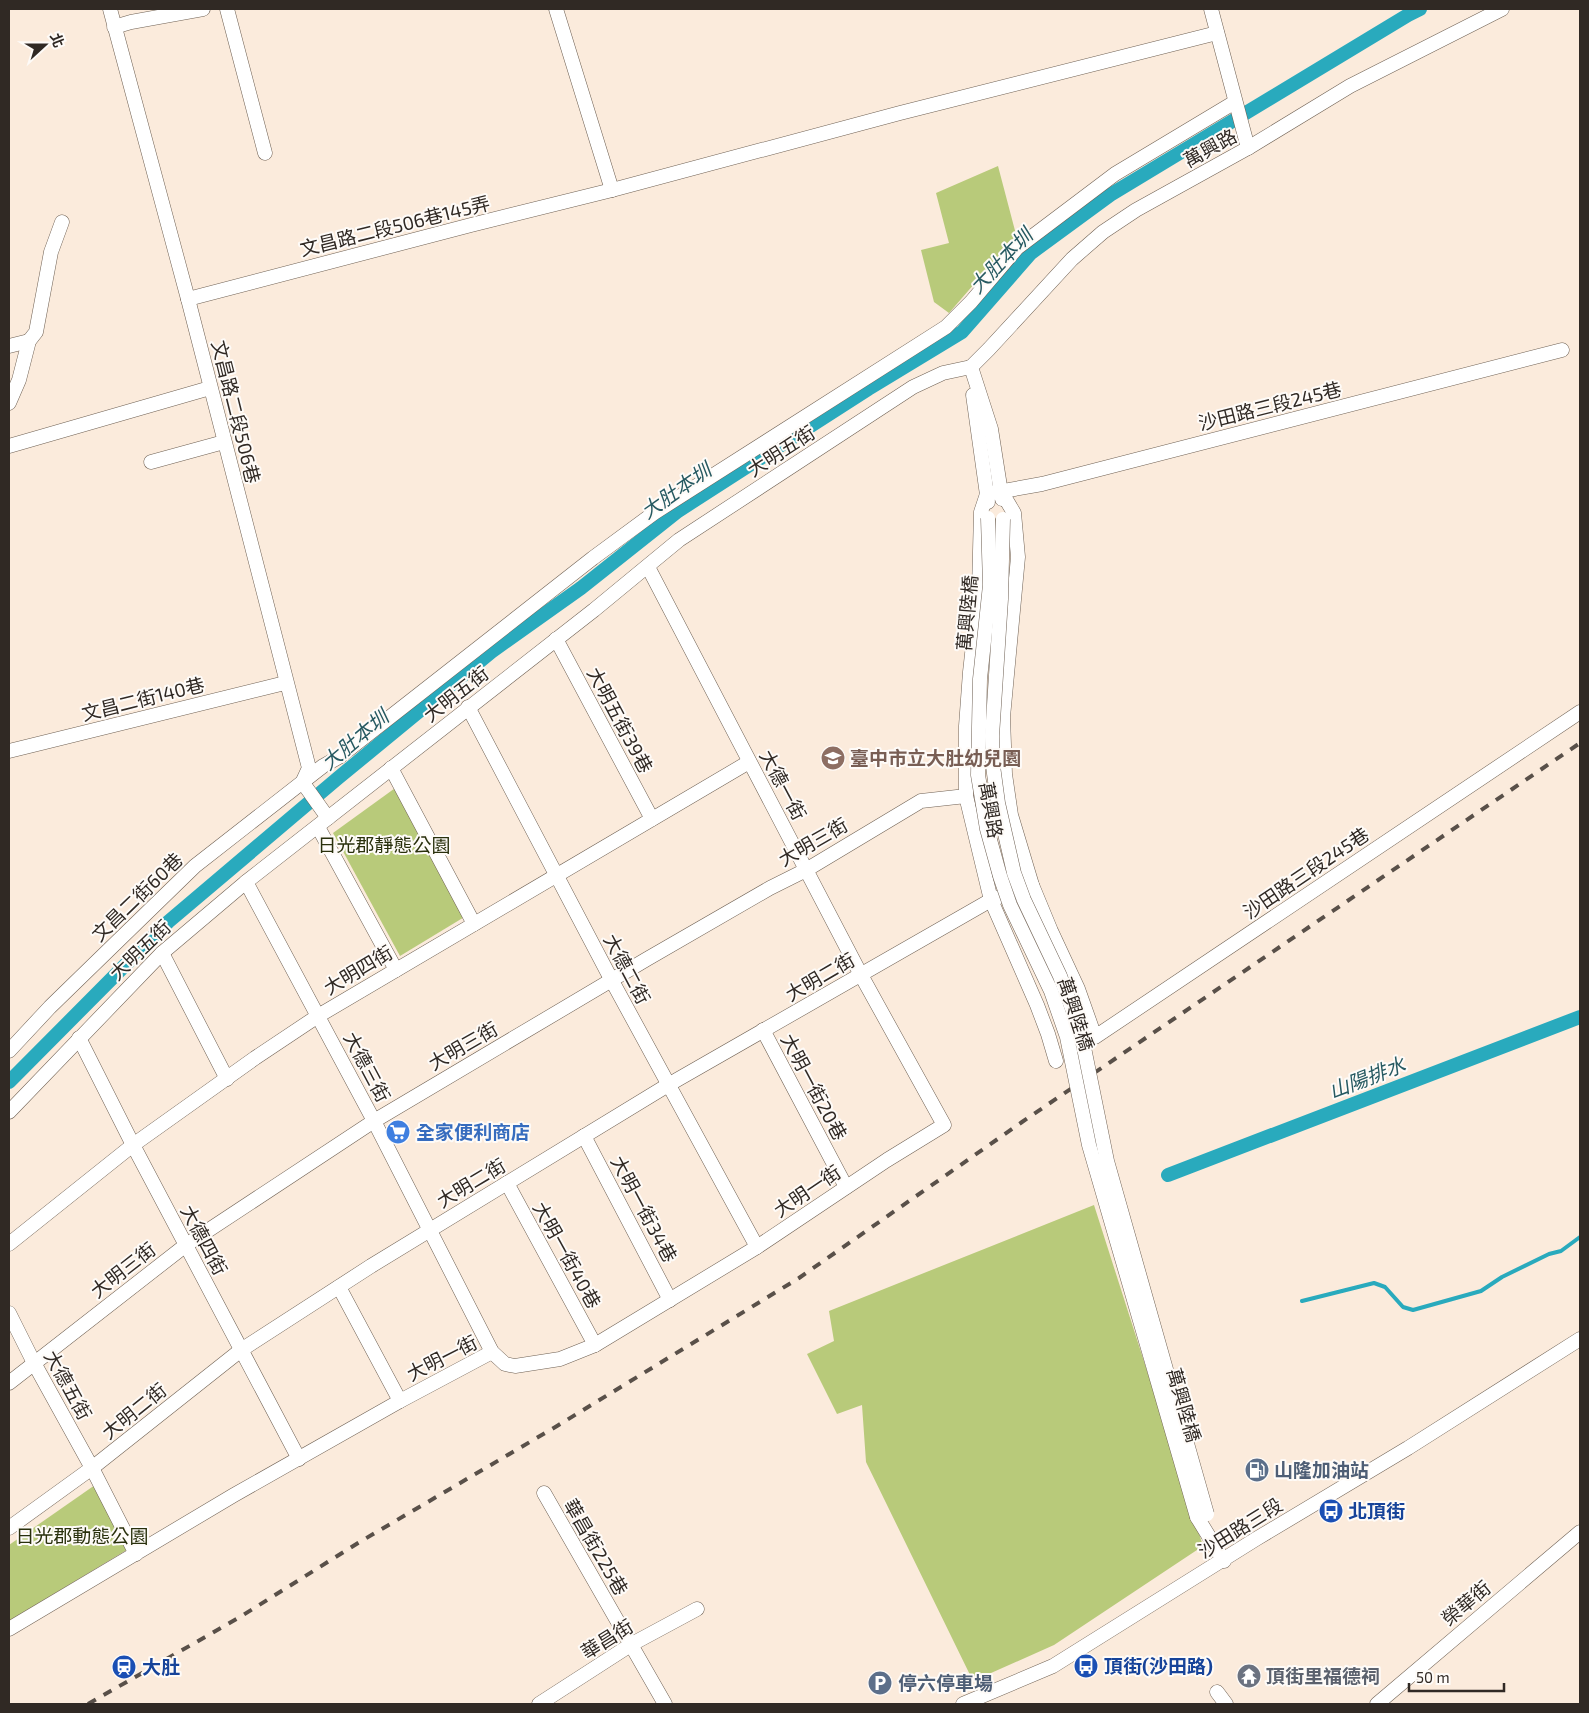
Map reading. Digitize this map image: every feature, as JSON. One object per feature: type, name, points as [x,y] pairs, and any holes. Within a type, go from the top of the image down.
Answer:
[{"type":"street","name":"文昌路二段506巷","points":[[110,9],[188,299],[308,768],[302,783]]},
{"type":"street","points":[[114,27],[133,16],[203,9]]},
{"type":"street","points":[[227,9],[265,153]]},
{"type":"street","points":[[556,9],[612,190]]},
{"type":"street","points":[[1211,9],[1248,148]]},
{"type":"street","name":"萬興路","points":[[1003,519],[977,431],[971,366],[1072,259],[1103,232],[1136,210],[1248,148],[1350,86],[1502,9]]},
{"type":"street","name":"文昌路二段506巷145弄","points":[[188,299],[612,190],[910,110],[1217,33]]},
{"type":"street","name":"文昌二街60巷","points":[[9,1050],[50,1007],[195,866],[323,766],[339,757],[592,558],[654,513],[946,327],[971,302],[1017,248],[1115,174],[1235,102]]},
{"type":"street","points":[[9,403],[19,380],[29,341],[36,332],[51,252],[62,222]]},
{"type":"street","points":[[9,346],[29,341]]},
{"type":"street","name":"沙田路三段245巷","points":[[994,492],[1042,484],[1562,350]]},
{"type":"street","name":"大明五街","points":[[9,1112],[162,953],[246,882],[648,567],[679,540],[913,387],[943,373],[971,366]]},
{"type":"street","points":[[9,446],[210,388]]},
{"type":"street","points":[[151,462],[224,442]]},
{"type":"street","name":"萬興路","points":[[988,518],[994,492]]},
{"type":"street","name":"萬興路","points":[[994,492],[981,512],[979,591],[966,726],[966,796],[991,900],[1038,1005],[1056,1061]]},
{"type":"street","name":"萬興路","points":[[994,492],[1014,513],[1018,557],[1003,717],[1005,774],[1011,815],[1032,885],[1078,989]]},
{"type":"street","name":"萬興陸橋","points":[[988,518],[990,585],[980,679],[978,775],[987,829],[1010,905],[1051,991],[1067,1037],[1089,1145],[1202,1516]]},
{"type":"street","name":"萬興陸橋","points":[[1003,519],[1001,599],[992,736],[993,766],[998,804],[1014,872],[1024,900],[1060,976],[1081,1033],[1107,1161],[1202,1516]]},
{"type":"street","name":"大德一街","points":[[648,567],[861,975],[944,1125]]},
{"type":"street","name":"大明五街39巷","points":[[556,639],[652,819]]},
{"type":"street","name":"文昌二街140巷","points":[[9,752],[286,683]]},
{"type":"street","name":"大德二街","points":[[468,707],[611,979],[757,1247]]},
{"type":"street","name":"沙田路三段245巷","points":[[1078,989],[1095,1037],[1580,712]]},
{"type":"street","name":"大明四街","points":[[9,1244],[133,1145],[255,1058],[318,1016],[749,762]]},
{"type":"street","points":[[391,768],[474,924]]},
{"type":"street","points":[[302,783],[396,970]]},
{"type":"street","name":"大明三街","points":[[9,1383],[186,1245],[374,1121],[611,979],[770,888],[806,870],[921,801],[966,796]]},
{"type":"street","name":"大德三街","points":[[246,882],[374,1121],[492,1352]]},
{"type":"street","name":"大明二街","points":[[11,1521],[92,1468],[241,1350],[429,1229],[763,1030],[991,900],[1032,885]]},
{"type":"street","points":[[162,953],[227,1079]]},
{"type":"street","points":[[1038,1005],[1078,989]]},
{"type":"street","name":"大明一街20巷","points":[[763,1030],[846,1187]]},
{"type":"street","name":"大德四街","points":[[79,1038],[133,1145],[299,1459]]},
{"type":"street","name":"大明一街","points":[[9,1629],[234,1495],[400,1401],[492,1352],[505,1364],[515,1366],[560,1359],[595,1345],[757,1247],[887,1160],[944,1125]]},
{"type":"street","name":"大明一街34巷","points":[[584,1136],[670,1300]]},
{"type":"street","name":"大明一街40巷","points":[[507,1183],[595,1345]]},
{"type":"street","points":[[340,1286],[400,1401]]},
{"type":"street","name":"大德五街","points":[[9,1313],[136,1554]]},
{"type":"street","name":"沙田路三段","points":[[963,1704],[1053,1666],[1416,1443],[1580,1339]]},
{"type":"street","name":"華昌街225巷","points":[[544,1493],[665,1704]]},
{"type":"street","points":[[1202,1516],[1224,1560]]},
{"type":"street","name":"榮華街","points":[[1377,1704],[1580,1532]]},
{"type":"street","name":"華昌街","points":[[539,1704],[632,1644],[697,1609]]},
{"type":"street","points":[[1217,1692],[1226,1704]]},
{"type":"green space","points":[[998,166],[1018,242],[994,261],[949,313],[934,302],[921,250],[949,243],[936,193]]},
{"type":"green space","name":"日光郡靜態公園","points":[[398,786],[466,916],[400,956],[333,833]]},
{"type":"green space","points":[[1094,1205],[1203,1546],[1054,1645],[973,1681],[866,1462],[862,1405],[837,1414],[807,1354],[834,1341],[829,1311]]},
{"type":"green space","name":"日光郡動態公園","points":[[95,1485],[130,1548],[9,1621],[9,1545]]},
{"type":"waterway","name":"大肚本圳","points":[[9,1082],[168,922],[491,652],[581,588],[678,511],[868,389],[962,332],[1031,253],[1110,195],[1420,9]]},
{"type":"waterway","name":"山陽排水","points":[[1168,1175],[1580,1017]]},
{"type":"waterway","points":[[1302,1301],[1374,1283],[1385,1287],[1403,1307],[1413,1310],[1481,1291],[1502,1277],[1549,1254],[1561,1251],[1580,1237]]},
{"type":"railway","points":[[88,1704],[240,1617],[358,1543],[557,1426],[799,1278],[1022,1122],[1580,743]]},
{"type":"place","name":"臺中市立大肚幼兒園","points":[[833,758]]},
{"type":"place","name":"全家便利商店","points":[[398,1132]]},
{"type":"place","name":"山隆加油站","points":[[1257,1470]]},
{"type":"place","name":"北頂街","points":[[1331,1511]]},
{"type":"place","name":"頂街(沙田路)","points":[[1086,1666]]},
{"type":"place","name":"大肚","points":[[124,1667]]},
{"type":"place","name":"頂街里福德祠","points":[[1249,1676]]},
{"type":"place","name":"停六停車場","points":[[880,1683]]}]
